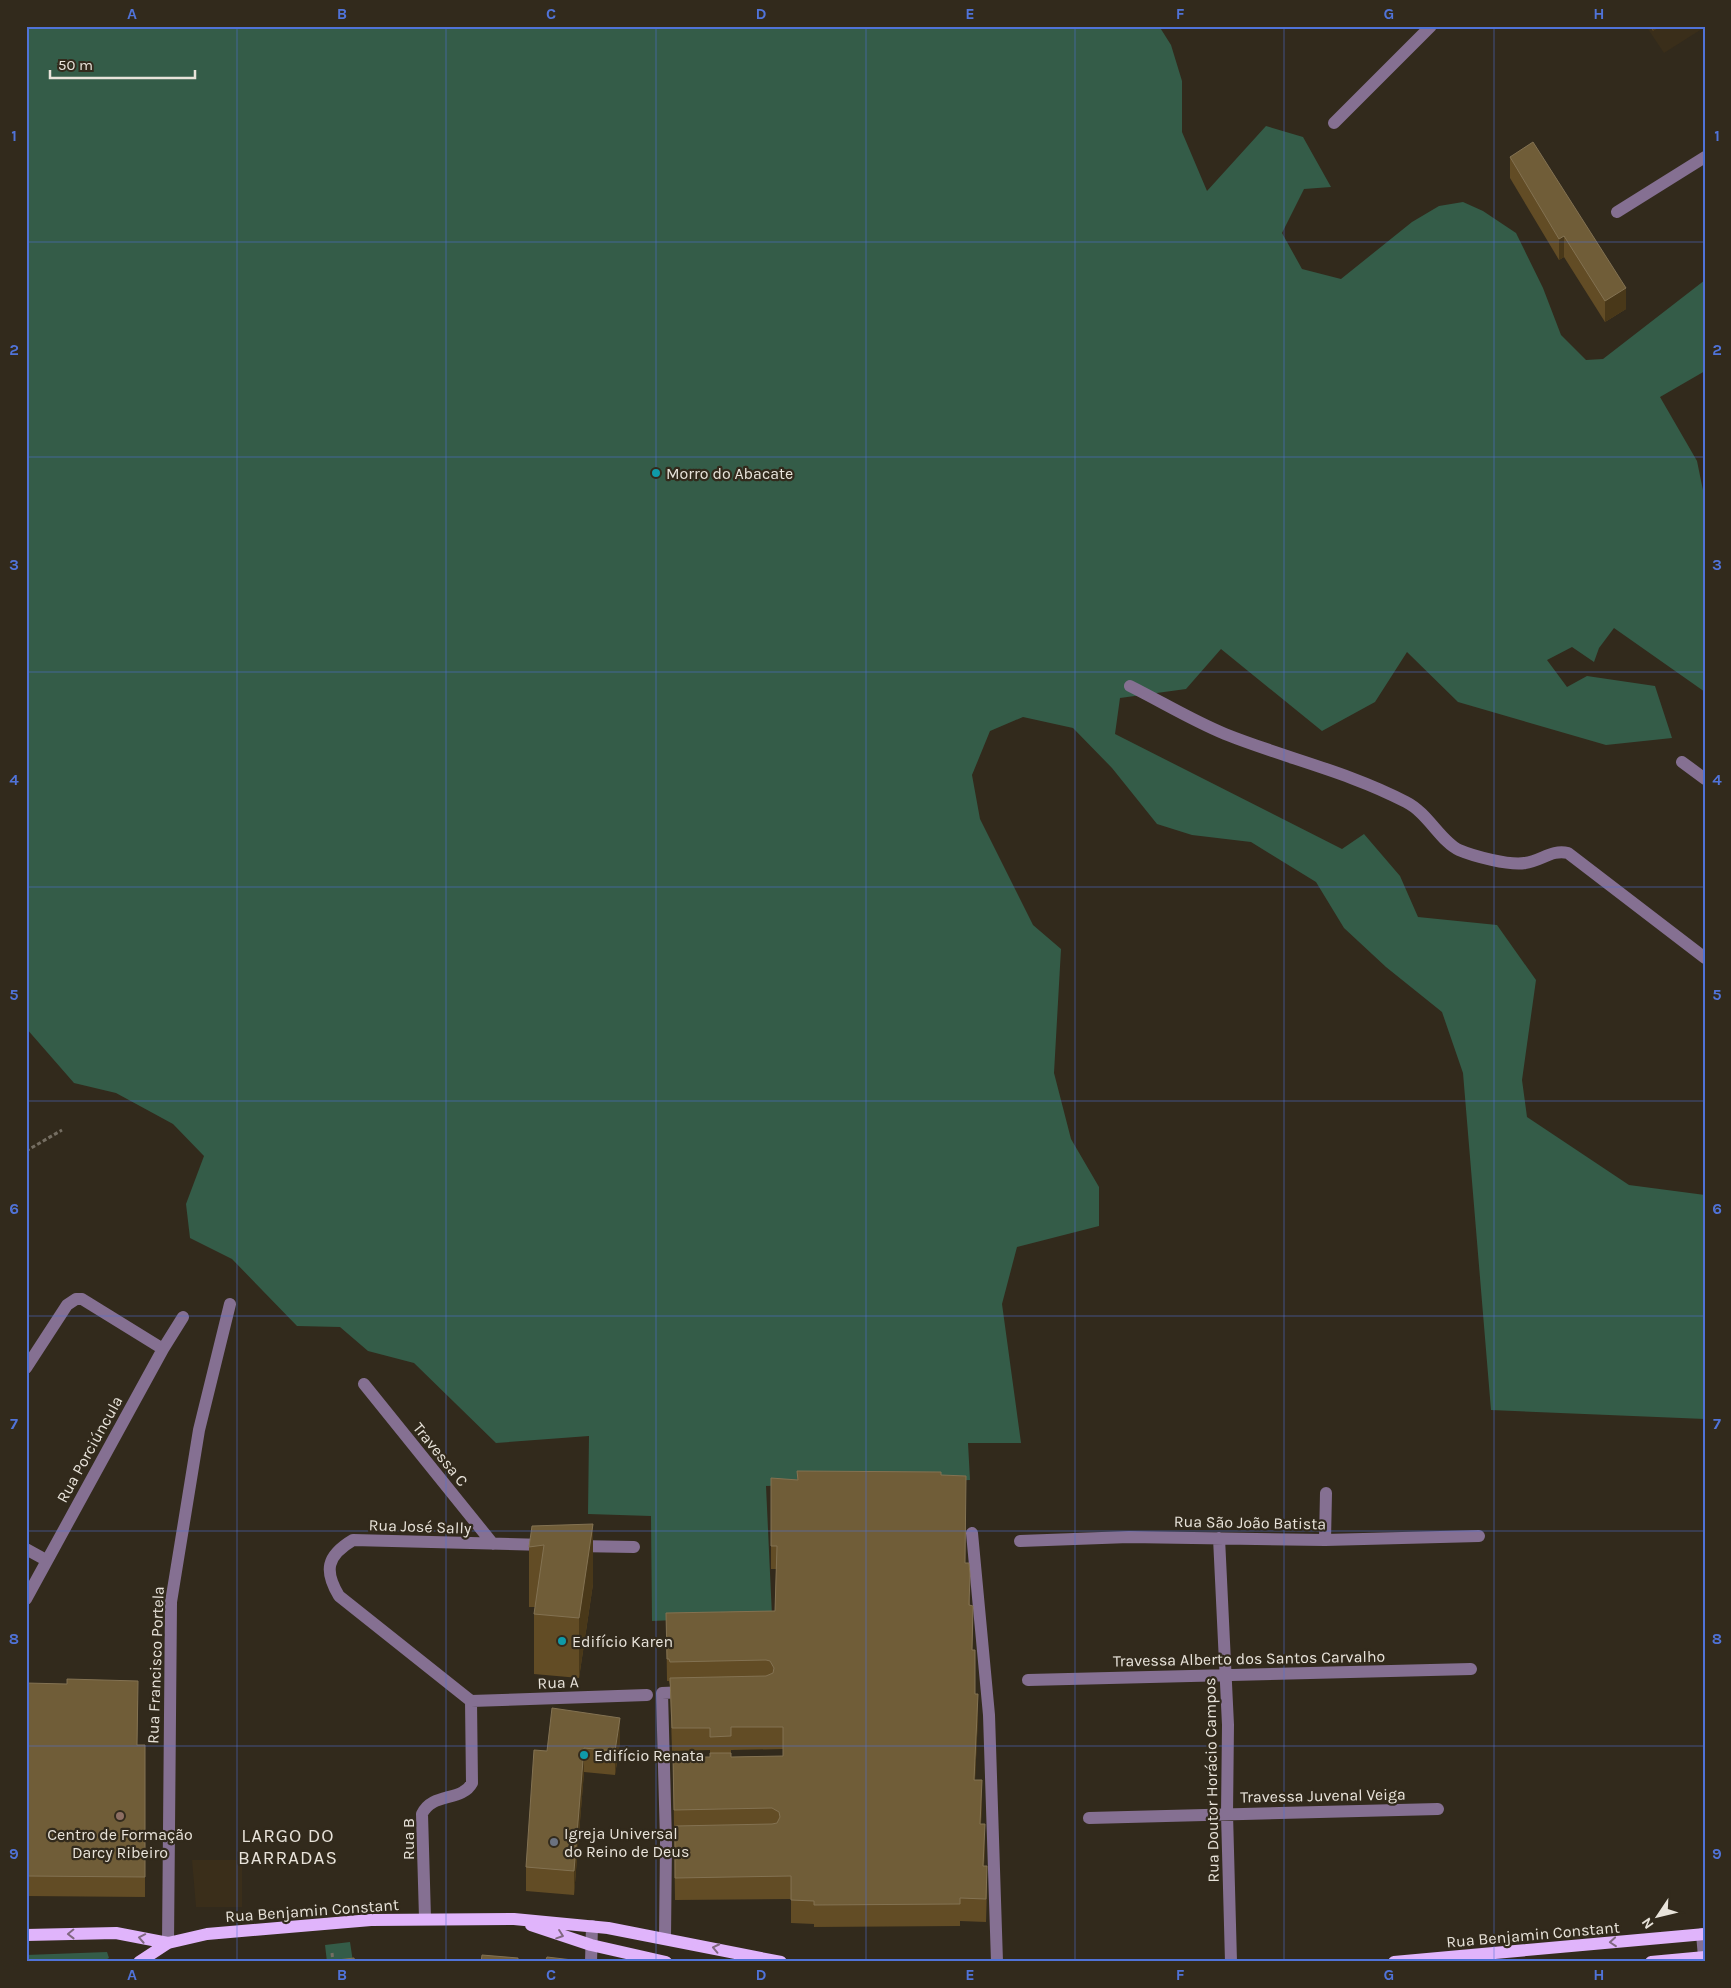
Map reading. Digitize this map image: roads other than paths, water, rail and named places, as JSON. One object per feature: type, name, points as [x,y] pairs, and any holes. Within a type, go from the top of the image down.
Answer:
[{"type":"main road","name":"Rua Benjamin Constant","points":[[26,1935],[116,1933],[168,1943],[207,1934],[371,1920],[425,1918],[514,1919],[592,1926],[665,1938],[781,1962]]},
{"type":"main road","name":"Rua Benjamin Constant","points":[[514,1919],[591,1945],[666,1962]]},
{"type":"main road","name":"Rua Benjamin Constant","points":[[1394,1962],[1703,1934]]},
{"type":"main road","points":[[139,1962],[168,1943]]},
{"type":"main road","points":[[1651,1962],[1703,1958]]},
{"type":"street","points":[[1334,123],[1431,26]]},
{"type":"street","points":[[1617,212],[1705,157]]},
{"type":"street","points":[[1130,686],[1224,733],[1360,780],[1408,803],[1428,818],[1458,850],[1515,864],[1528,863],[1553,852],[1568,853],[1705,958]]},
{"type":"street","points":[[1682,762],[1705,779]]},
{"type":"street","points":[[26,1368],[67,1305],[76,1299],[82,1299],[163,1349]]},
{"type":"street","name":"Rua Francisco Portela","points":[[168,1943],[170,1602],[199,1430],[230,1304]]},
{"type":"street","name":"Rua Porciúncula","points":[[26,1599],[163,1349],[183,1317]]},
{"type":"street","name":"Travessa C","points":[[364,1384],[493,1544]]},
{"type":"street","points":[[1325,1540],[1326,1493]]},
{"type":"street","points":[[972,1533],[989,1715],[997,1962]]},
{"type":"street","name":"Rua São João Batista","points":[[1020,1542],[1129,1537],[1325,1540],[1479,1536]]},
{"type":"street","name":"Rua Doutor Horácio Campos","points":[[1219,1538],[1226,1675],[1231,1962]]},
{"type":"street","name":"Rua José Sally","points":[[471,1701],[340,1596],[329,1580],[330,1563],[340,1547],[352,1540],[634,1547]]},
{"type":"street","points":[[26,1549],[46,1560]]},
{"type":"street","name":"Travessa Alberto dos Santos Carvalho","points":[[1028,1680],[1471,1669]]},
{"type":"street","points":[[665,1938],[671,1841],[669,1768],[662,1693],[700,1692]]},
{"type":"street","name":"Rua A","points":[[471,1701],[647,1695]]},
{"type":"street","name":"Rua B","points":[[425,1918],[422,1814],[432,1802],[466,1791],[472,1783],[471,1701]]},
{"type":"street","name":"Travessa Juvenal Veiga","points":[[1089,1818],[1438,1809]]},
{"type":"street","points":[[591,1962],[592,1926]]},
{"type":"street","points":[[1703,1934],[1703,1958]]},
{"type":"place","name":"Morro do Abacate","points":[[656,473]]},
{"type":"place","name":"Edifício Karen","points":[[562,1641]]},
{"type":"place","name":"Edifício Renata","points":[[584,1755]]},
{"type":"place","name":"Centro de Formação Darcy Ribeiro","points":[[120,1816]]},
{"type":"place","name":"Igreja Universal do Reino de Deus","points":[[554,1842]]},
{"type":"district","name":"LARGO DO BARRADAS","points":[[288,1846]]}]
